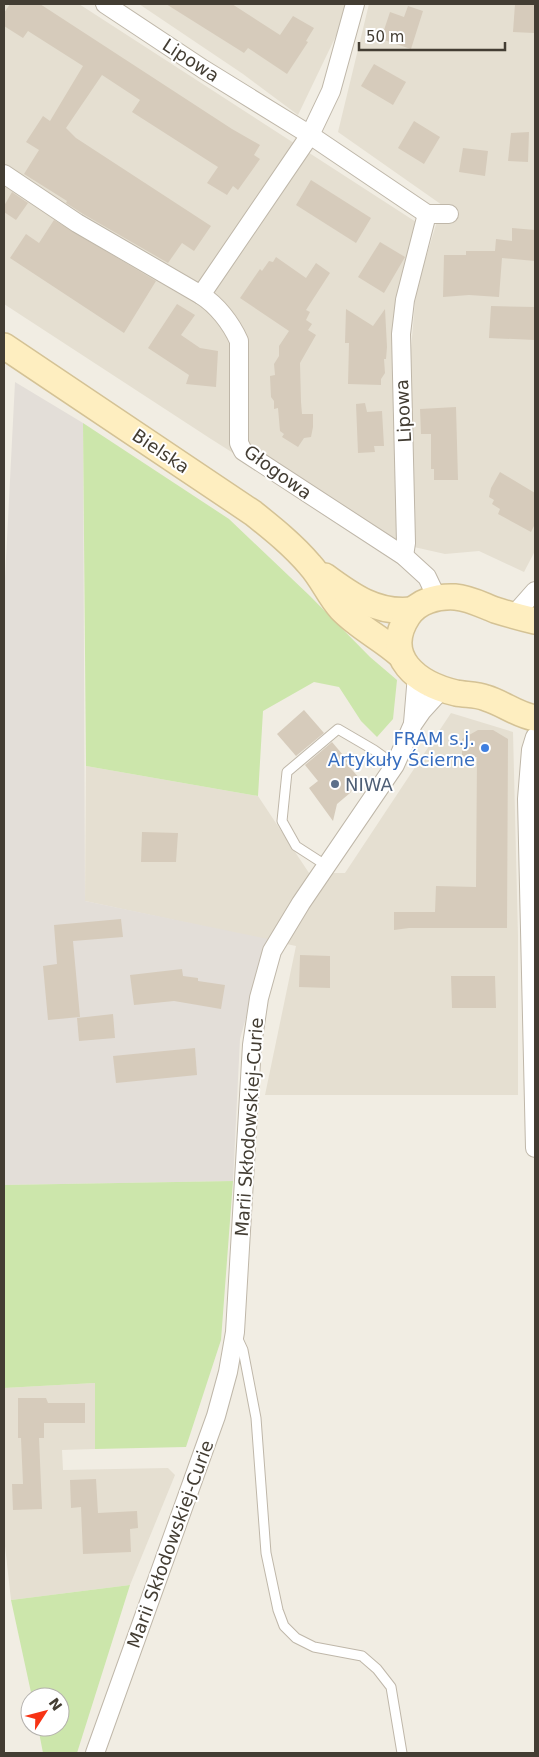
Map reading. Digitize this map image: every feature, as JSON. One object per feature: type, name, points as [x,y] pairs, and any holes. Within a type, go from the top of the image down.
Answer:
[{"type":"main road","name":"Bielska","points":[[4,346],[253,513],[311,565],[348,592],[384,610],[412,610]]},
{"type":"main road","name":"Bielska","points":[[311,565],[340,608],[358,624],[384,641],[399,654],[416,675]]},
{"type":"main road","points":[[399,654],[398,635],[412,610],[428,600],[462,598],[524,619]]},
{"type":"main road","points":[[416,675],[442,689],[486,698],[527,716]]},
{"type":"street","name":"Lipowa","points":[[105,4],[203,69],[310,135],[427,214],[405,300],[401,334],[406,543],[404,556]]},
{"type":"street","points":[[200,295],[310,135],[331,91],[355,4]]},
{"type":"street","name":"Głogowa","points":[[4,174],[78,223],[208,300],[233,327],[239,341],[239,443],[243,451],[404,556]]},
{"type":"street","points":[[427,214],[449,214]]},
{"type":"street","points":[[404,556],[427,577],[438,598]]},
{"type":"street","points":[[524,619],[535,591]]},
{"type":"street","name":"Marii Skłodowskiej-Curie","points":[[413,724],[416,675]]},
{"type":"street","name":"Marii Skłodowskiej-Curie","points":[[95,1753],[216,1416],[228,1372],[235,1332],[252,1044],[259,998],[272,952],[301,903],[395,765],[413,724],[442,689]]},
{"type":"street","points":[[527,716],[533,743],[527,799],[533,976],[535,1148]]},
{"type":"lane","points":[[327,866],[296,846],[282,821],[287,772],[338,729],[395,765]]},
{"type":"lane","name":"Marii Skłodowskiej-Curie","points":[[235,1332],[243,1350],[256,1418],[266,1553],[278,1610],[284,1626],[296,1638],[314,1647],[362,1656],[377,1669],[391,1687],[402,1753]]},
{"type":"shaded area","points":[[4,4],[79,4],[416,222],[399,296],[400,559],[4,304]]},
{"type":"shaded area","points":[[139,4],[348,4],[346,15],[298,115],[243,74]]},
{"type":"shaded area","points":[[369,4],[535,4],[535,551],[524,572],[479,551],[445,554],[414,547],[409,373],[416,290],[442,205],[338,132]]},
{"type":"shaded area","points":[[15,382],[83,423],[85,901],[268,939],[240,1039],[233,1181],[4,1185],[4,598]]},
{"type":"shaded area","points":[[451,713],[513,732],[518,936],[518,1095],[265,1095],[296,946],[85,901],[86,766],[258,796],[309,873],[345,873]]},
{"type":"shaded area","points":[[95,1383],[95,1449],[62,1450],[63,1470],[168,1468],[175,1475],[130,1585],[11,1600],[4,1537],[4,1388]]},
{"type":"green space","points":[[83,423],[229,519],[310,596],[370,657],[397,680],[393,719],[377,737],[361,721],[339,687],[314,682],[263,711],[258,796],[86,766]]},
{"type":"green space","points":[[233,1181],[221,1340],[186,1447],[95,1449],[95,1383],[4,1388],[4,1185]]},
{"type":"green space","points":[[130,1585],[77,1753],[43,1753],[40,1737],[70,1737],[70,1687],[30,1687],[11,1600]]},
{"type":"building","points":[[10,4],[40,4],[232,129],[260,145],[254,155],[260,159],[238,190],[233,186],[227,195],[207,183],[218,167],[132,112],[140,100],[102,75],[66,128],[76,138],[211,226],[194,251],[182,243],[168,263],[83,214],[66,203],[67,201],[24,174],[39,150],[26,142],[43,116],[50,121],[83,66],[28,31],[23,38],[4,26],[4,13]]},
{"type":"building","points":[[166,4],[232,4],[280,35],[293,16],[314,28],[306,41],[308,42],[287,74],[248,48],[244,53]]},
{"type":"building","points":[[515,4],[534,4],[534,33],[513,32]]},
{"type":"building","points":[[408,6],[423,11],[411,49],[381,39],[390,12],[404,17]]},
{"type":"building","points":[[374,64],[406,82],[393,105],[361,86]]},
{"type":"building","points":[[414,121],[440,137],[424,164],[398,148]]},
{"type":"building","points":[[529,132],[528,162],[508,161],[511,133]]},
{"type":"building","points":[[463,148],[488,151],[485,176],[459,172]]},
{"type":"building","points":[[311,180],[371,218],[356,243],[296,205]]},
{"type":"building","points":[[12,192],[28,203],[16,220],[4,212],[4,206]]},
{"type":"building","points":[[54,220],[156,281],[124,333],[10,258],[26,234],[39,243]]},
{"type":"building","points":[[512,228],[535,230],[535,261],[502,258],[499,297],[469,295],[443,297],[444,255],[466,255],[466,251],[495,251],[496,239],[512,241]]},
{"type":"building","points":[[380,242],[405,257],[384,293],[358,277]]},
{"type":"building","points":[[276,257],[306,278],[316,263],[330,273],[306,310],[310,312],[306,320],[312,324],[308,330],[316,335],[300,363],[301,402],[302,414],[313,414],[313,427],[311,437],[304,438],[298,447],[282,437],[284,434],[280,431],[278,408],[274,409],[274,401],[271,397],[270,376],[275,375],[274,364],[279,356],[279,346],[289,331],[240,298],[260,269],[262,271],[269,261],[273,262]]},
{"type":"building","points":[[177,304],[195,315],[181,335],[200,348],[218,351],[216,387],[186,384],[189,375],[148,348]]},
{"type":"building","points":[[491,306],[535,307],[535,340],[489,338]]},
{"type":"building","points":[[346,309],[373,326],[385,309],[387,347],[386,359],[384,359],[385,373],[381,379],[381,385],[348,384],[349,343],[345,343]]},
{"type":"building","points":[[365,403],[367,412],[382,411],[384,446],[374,446],[375,452],[358,453],[356,404]]},
{"type":"building","points":[[456,407],[458,480],[434,480],[434,469],[431,469],[431,434],[421,434],[420,409]]},
{"type":"building","points":[[500,472],[535,493],[535,524],[531,532],[498,514],[500,509],[492,504],[494,500],[489,497],[491,488]]},
{"type":"building","points":[[304,710],[324,733],[296,756],[277,734]]},
{"type":"building","points":[[478,730],[493,730],[508,739],[507,928],[409,928],[394,930],[394,912],[435,912],[436,886],[476,887],[477,757],[462,757],[462,739]]},
{"type":"building","name":"NIWA","points":[[332,742],[348,761],[346,763],[360,779],[350,793],[337,804],[333,821],[309,788],[318,781],[305,765]]},
{"type":"building","points":[[142,832],[178,833],[176,862],[141,862]]},
{"type":"building","points":[[121,919],[123,937],[73,941],[80,1017],[48,1020],[43,966],[57,964],[54,925]]},
{"type":"building","points":[[300,955],[330,956],[330,988],[299,987]]},
{"type":"building","points":[[182,969],[183,976],[198,978],[198,981],[225,985],[221,1009],[174,1001],[134,1005],[130,975]]},
{"type":"building","points":[[451,976],[495,976],[496,1008],[452,1008]]},
{"type":"building","points":[[113,1014],[115,1038],[79,1041],[77,1018]]},
{"type":"building","points":[[195,1048],[197,1075],[116,1083],[113,1056]]},
{"type":"building","points":[[18,1398],[46,1398],[48,1403],[85,1403],[85,1423],[44,1423],[44,1438],[39,1438],[42,1509],[13,1510],[12,1484],[23,1484],[21,1438],[18,1438]]},
{"type":"building","points":[[96,1479],[98,1513],[137,1511],[138,1528],[130,1529],[131,1552],[83,1554],[81,1507],[71,1508],[70,1480]]},
{"type":"place","name":"FRAM s.j. Artykuły Ścierne","points":[[485,748]]},
{"type":"place","name":"NIWA","points":[[335,784]]}]
